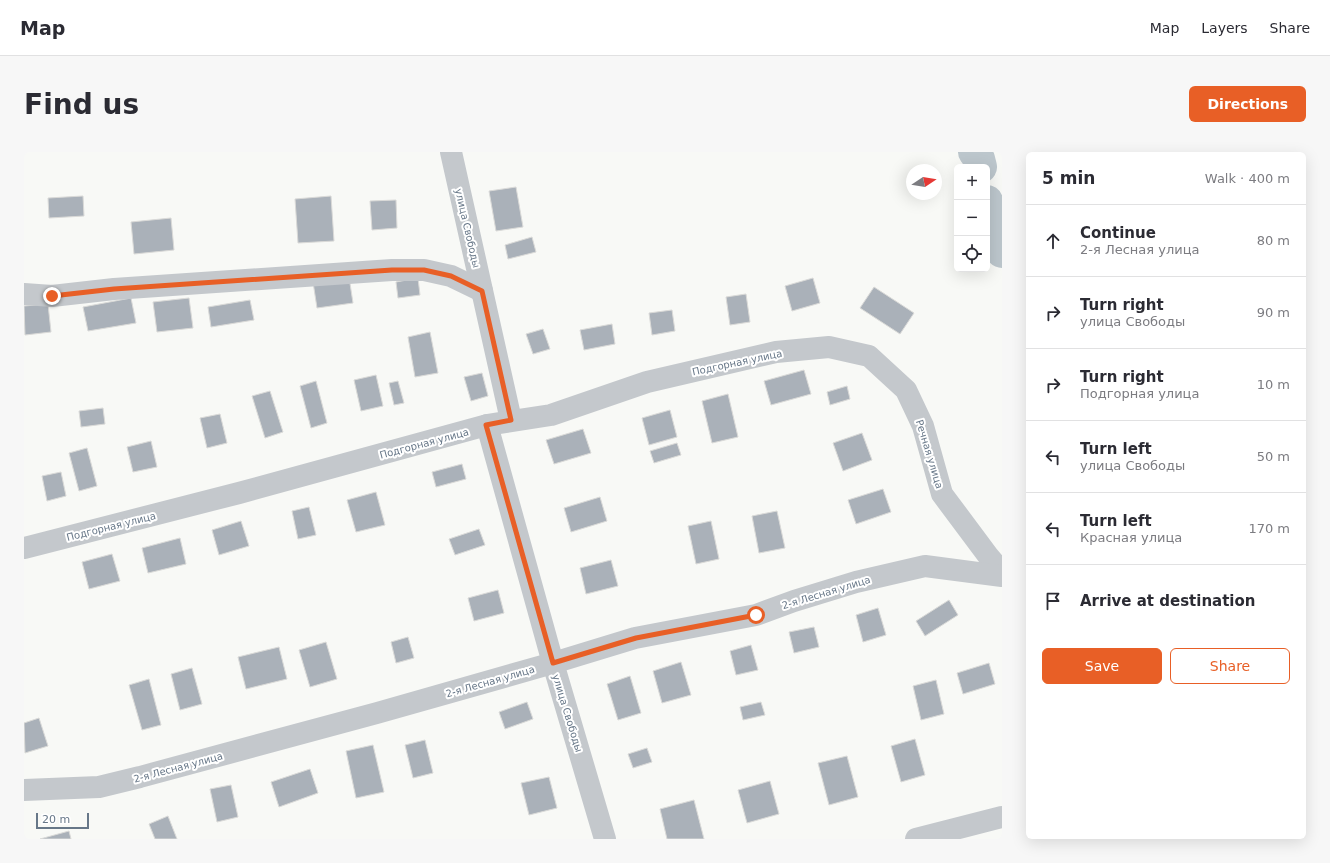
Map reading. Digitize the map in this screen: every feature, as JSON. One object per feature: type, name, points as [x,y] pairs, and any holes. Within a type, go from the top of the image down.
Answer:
[{"type":"street","name":"улица Свободы","points":[[451,152],[511,420]]},
{"type":"street","points":[[24,294],[52,296],[114,289],[392,270],[424,270],[451,276],[482,291]]},
{"type":"street","name":"Подгорная улица","points":[[24,548],[224,497],[486,425],[551,415],[647,382],[769,353],[829,347],[869,356],[906,390]]},
{"type":"street","name":"Речная улица","points":[[906,390],[923,426],[942,494],[1002,572]]},
{"type":"street","name":"улица Свободы","points":[[486,425],[553,663],[605,839]]},
{"type":"street","name":"2-я Лесная улица","points":[[24,790],[99,787],[140,777],[553,663],[636,638],[756,615],[794,601],[856,582],[925,566],[1002,576]]},
{"type":"street","points":[[916,839],[1002,817]]},
{"type":"building","points":[[516,187],[523,227],[496,231],[489,191]]},
{"type":"building","points":[[83,196],[84,216],[49,218],[48,198]]},
{"type":"building","points":[[331,196],[334,241],[298,243],[295,199]]},
{"type":"building","points":[[396,200],[397,228],[372,230],[370,201]]},
{"type":"building","points":[[171,218],[174,250],[134,254],[131,222]]},
{"type":"building","points":[[532,237],[536,252],[508,259],[505,245]]},
{"type":"building","points":[[349,277],[353,303],[317,308],[313,282]]},
{"type":"building","points":[[418,278],[420,295],[398,298],[396,282]]},
{"type":"building","points":[[813,278],[820,303],[792,311],[785,286]]},
{"type":"building","points":[[874,287],[914,313],[900,334],[860,308]]},
{"type":"building","points":[[746,294],[750,322],[730,325],[726,297]]},
{"type":"building","points":[[131,298],[136,323],[88,331],[83,307]]},
{"type":"building","points":[[189,298],[193,328],[157,332],[153,302]]},
{"type":"building","points":[[250,300],[254,320],[211,327],[208,307]]},
{"type":"building","points":[[48,304],[51,332],[25,335],[24,306]]},
{"type":"building","points":[[672,310],[675,331],[652,335],[649,313]]},
{"type":"building","points":[[612,324],[615,344],[584,350],[580,330]]},
{"type":"building","points":[[543,329],[550,349],[533,354],[526,334]]},
{"type":"building","points":[[430,332],[438,373],[415,377],[408,337]]},
{"type":"building","points":[[804,370],[811,394],[771,405],[764,381]]},
{"type":"building","points":[[482,373],[488,396],[471,401],[464,377]]},
{"type":"building","points":[[376,375],[383,406],[361,411],[354,380]]},
{"type":"building","points":[[316,381],[327,423],[311,428],[300,386]]},
{"type":"building","points":[[398,381],[404,403],[394,405],[389,383]]},
{"type":"building","points":[[847,386],[850,399],[830,405],[827,392]]},
{"type":"building","points":[[270,391],[283,432],[265,438],[252,396]]},
{"type":"building","points":[[728,394],[738,437],[712,443],[702,401]]},
{"type":"building","points":[[103,408],[105,424],[81,427],[79,411]]},
{"type":"building","points":[[670,410],[677,437],[649,445],[642,418]]},
{"type":"building","points":[[220,414],[227,443],[207,448],[200,418]]},
{"type":"building","points":[[583,429],[591,453],[554,464],[546,440]]},
{"type":"building","points":[[862,433],[872,460],[843,471],[833,443]]},
{"type":"building","points":[[151,441],[157,467],[133,472],[127,447]]},
{"type":"building","points":[[677,443],[681,455],[654,463],[650,451]]},
{"type":"building","points":[[87,448],[97,486],[79,491],[69,453]]},
{"type":"building","points":[[462,464],[466,479],[436,487],[432,472]]},
{"type":"building","points":[[61,472],[66,496],[47,501],[42,476]]},
{"type":"building","points":[[883,489],[891,512],[856,524],[848,500]]},
{"type":"building","points":[[376,492],[385,525],[356,532],[347,500]]},
{"type":"building","points":[[600,497],[607,521],[571,532],[564,508]]},
{"type":"building","points":[[309,507],[316,535],[298,539],[292,511]]},
{"type":"building","points":[[777,511],[785,548],[759,553],[752,516]]},
{"type":"building","points":[[241,521],[249,546],[219,555],[212,530]]},
{"type":"building","points":[[711,521],[719,559],[696,564],[688,526]]},
{"type":"building","points":[[479,529],[485,545],[455,555],[449,539]]},
{"type":"building","points":[[180,538],[186,564],[148,573],[142,548]]},
{"type":"building","points":[[112,554],[120,581],[89,589],[82,562]]},
{"type":"building","points":[[611,560],[618,586],[586,594],[580,568]]},
{"type":"building","points":[[498,590],[504,613],[474,621],[468,598]]},
{"type":"building","points":[[949,600],[958,615],[925,636],[916,621]]},
{"type":"building","points":[[878,608],[886,635],[863,642],[856,615]]},
{"type":"building","points":[[814,627],[819,647],[794,653],[789,632]]},
{"type":"building","points":[[408,637],[414,658],[396,663],[391,642]]},
{"type":"building","points":[[326,642],[337,679],[310,687],[299,650]]},
{"type":"building","points":[[751,645],[758,670],[736,675],[730,651]]},
{"type":"building","points":[[279,647],[287,679],[246,689],[238,657]]},
{"type":"building","points":[[681,662],[691,695],[662,703],[653,671]]},
{"type":"building","points":[[989,663],[995,684],[963,694],[957,673]]},
{"type":"building","points":[[192,668],[202,704],[180,710],[171,674]]},
{"type":"building","points":[[630,676],[641,713],[618,720],[607,684]]},
{"type":"building","points":[[149,679],[161,725],[142,730],[129,685]]},
{"type":"building","points":[[936,680],[944,714],[921,720],[913,686]]},
{"type":"building","points":[[527,702],[533,719],[505,729],[499,712]]},
{"type":"building","points":[[761,702],[765,715],[743,720],[740,707]]},
{"type":"building","points":[[39,718],[48,746],[25,753],[24,723]]},
{"type":"building","points":[[915,739],[925,775],[901,782],[891,746]]},
{"type":"building","points":[[425,740],[433,773],[413,778],[405,745]]},
{"type":"building","points":[[373,745],[384,792],[356,798],[346,751]]},
{"type":"building","points":[[647,748],[652,762],[633,768],[628,754]]},
{"type":"building","points":[[847,756],[858,797],[829,805],[818,763]]},
{"type":"building","points":[[310,769],[318,793],[279,807],[271,782]]},
{"type":"building","points":[[549,777],[557,808],[529,815],[521,783]]},
{"type":"building","points":[[770,781],[779,814],[747,823],[738,790]]},
{"type":"building","points":[[231,785],[238,817],[217,822],[210,789]]},
{"type":"building","points":[[694,800],[704,839],[667,839],[660,809]]},
{"type":"building","points":[[168,816],[177,839],[155,839],[149,824]]},
{"type":"building","points":[[69,831],[71,839],[40,839]]},
{"type":"waterway","points":[[974,152],[979,159],[980,164]]},
{"type":"waterway","points":[[990,218],[1002,252]]},
{"type":"route","points":[[52,296],[114,289],[392,270],[424,270],[451,276],[482,291],[511,420],[486,425],[553,663],[636,638],[756,615]]}]
